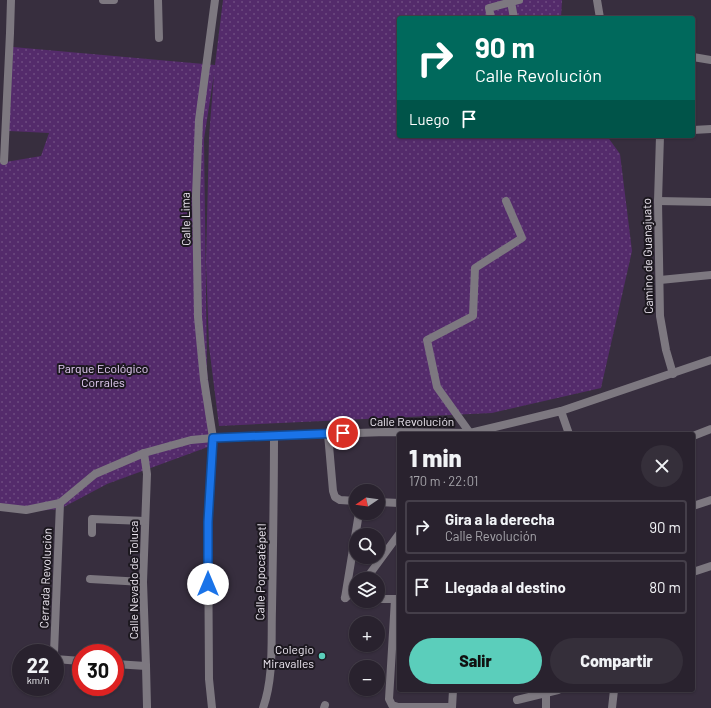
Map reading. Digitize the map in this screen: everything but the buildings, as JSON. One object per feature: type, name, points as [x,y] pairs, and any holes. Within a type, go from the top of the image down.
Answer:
[{"type":"street","points":[[4,161],[11,0]]},
{"type":"street","points":[[103,0],[114,0]]},
{"type":"street","points":[[158,0],[159,38]]},
{"type":"street","name":"Calle Lima","points":[[212,708],[209,679],[208,522],[213,438],[204,380],[198,317],[196,196],[199,120],[215,0]]},
{"type":"street","points":[[491,16],[489,8],[519,0]]},
{"type":"street","points":[[597,0],[600,16]]},
{"type":"street","points":[[511,2],[514,16]]},
{"type":"street","points":[[695,57],[711,60]]},
{"type":"street","points":[[695,130],[711,130]]},
{"type":"street","name":"Camino de Guanajuato","points":[[660,138],[658,201],[660,316],[666,350],[673,374]]},
{"type":"street","points":[[469,432],[437,386],[427,340],[473,316],[474,268],[522,238],[506,201]]},
{"type":"street","points":[[658,201],[711,202]]},
{"type":"street","points":[[660,280],[711,276]]},
{"type":"street","name":"Calle Revolución","points":[[474,432],[561,411],[711,360]]},
{"type":"street","points":[[561,411],[568,432]]},
{"type":"street","points":[[695,435],[711,429]]},
{"type":"street","name":"Calle Revolución","points":[[0,508],[26,510],[60,503],[95,474],[144,453],[191,440],[274,435],[397,432]]},
{"type":"street","points":[[328,434],[334,497],[340,500],[349,500]]},
{"type":"street","name":"Calle Popocatépetl","points":[[263,708],[267,697],[270,673],[273,570],[274,435]]},
{"type":"street","name":"Calle Nevado de Toluca","points":[[144,453],[148,474],[143,582],[147,708]]},
{"type":"street","points":[[695,505],[711,500]]},
{"type":"street","points":[[385,502],[397,503]]},
{"type":"street","name":"Cerrada Revolución","points":[[54,644],[60,503]]},
{"type":"street","points":[[92,533],[92,519],[145,521]]},
{"type":"street","points":[[345,598],[358,520]]},
{"type":"street","points":[[371,572],[397,537]]},
{"type":"street","points":[[695,572],[710,569]]},
{"type":"street","points":[[90,579],[143,582]]},
{"type":"street","points":[[345,598],[349,595]]},
{"type":"street","points":[[385,599],[397,599],[390,699],[392,706],[452,708],[453,692]]},
{"type":"street","points":[[124,665],[146,666]]},
{"type":"street","points":[[516,700],[550,692]]},
{"type":"street","points":[[612,708],[614,692]]},
{"type":"street","points":[[546,693],[546,708]]},
{"type":"green space","name":"Parque Ecológico Corrales","points":[[223,0],[562,0],[561,16],[397,16],[397,138],[608,138],[620,154],[632,251],[601,388],[492,413],[219,426],[209,346],[206,262],[209,137],[214,74],[204,139],[207,371],[216,444],[107,484],[60,509],[21,512],[0,509],[0,163],[41,156],[49,133],[9,131],[13,47],[215,65]]},
{"type":"place","name":"Colegio Miravalles","points":[[322,656]]},
{"type":"route","points":[[208,584],[208,522],[213,438],[343,433]]}]
